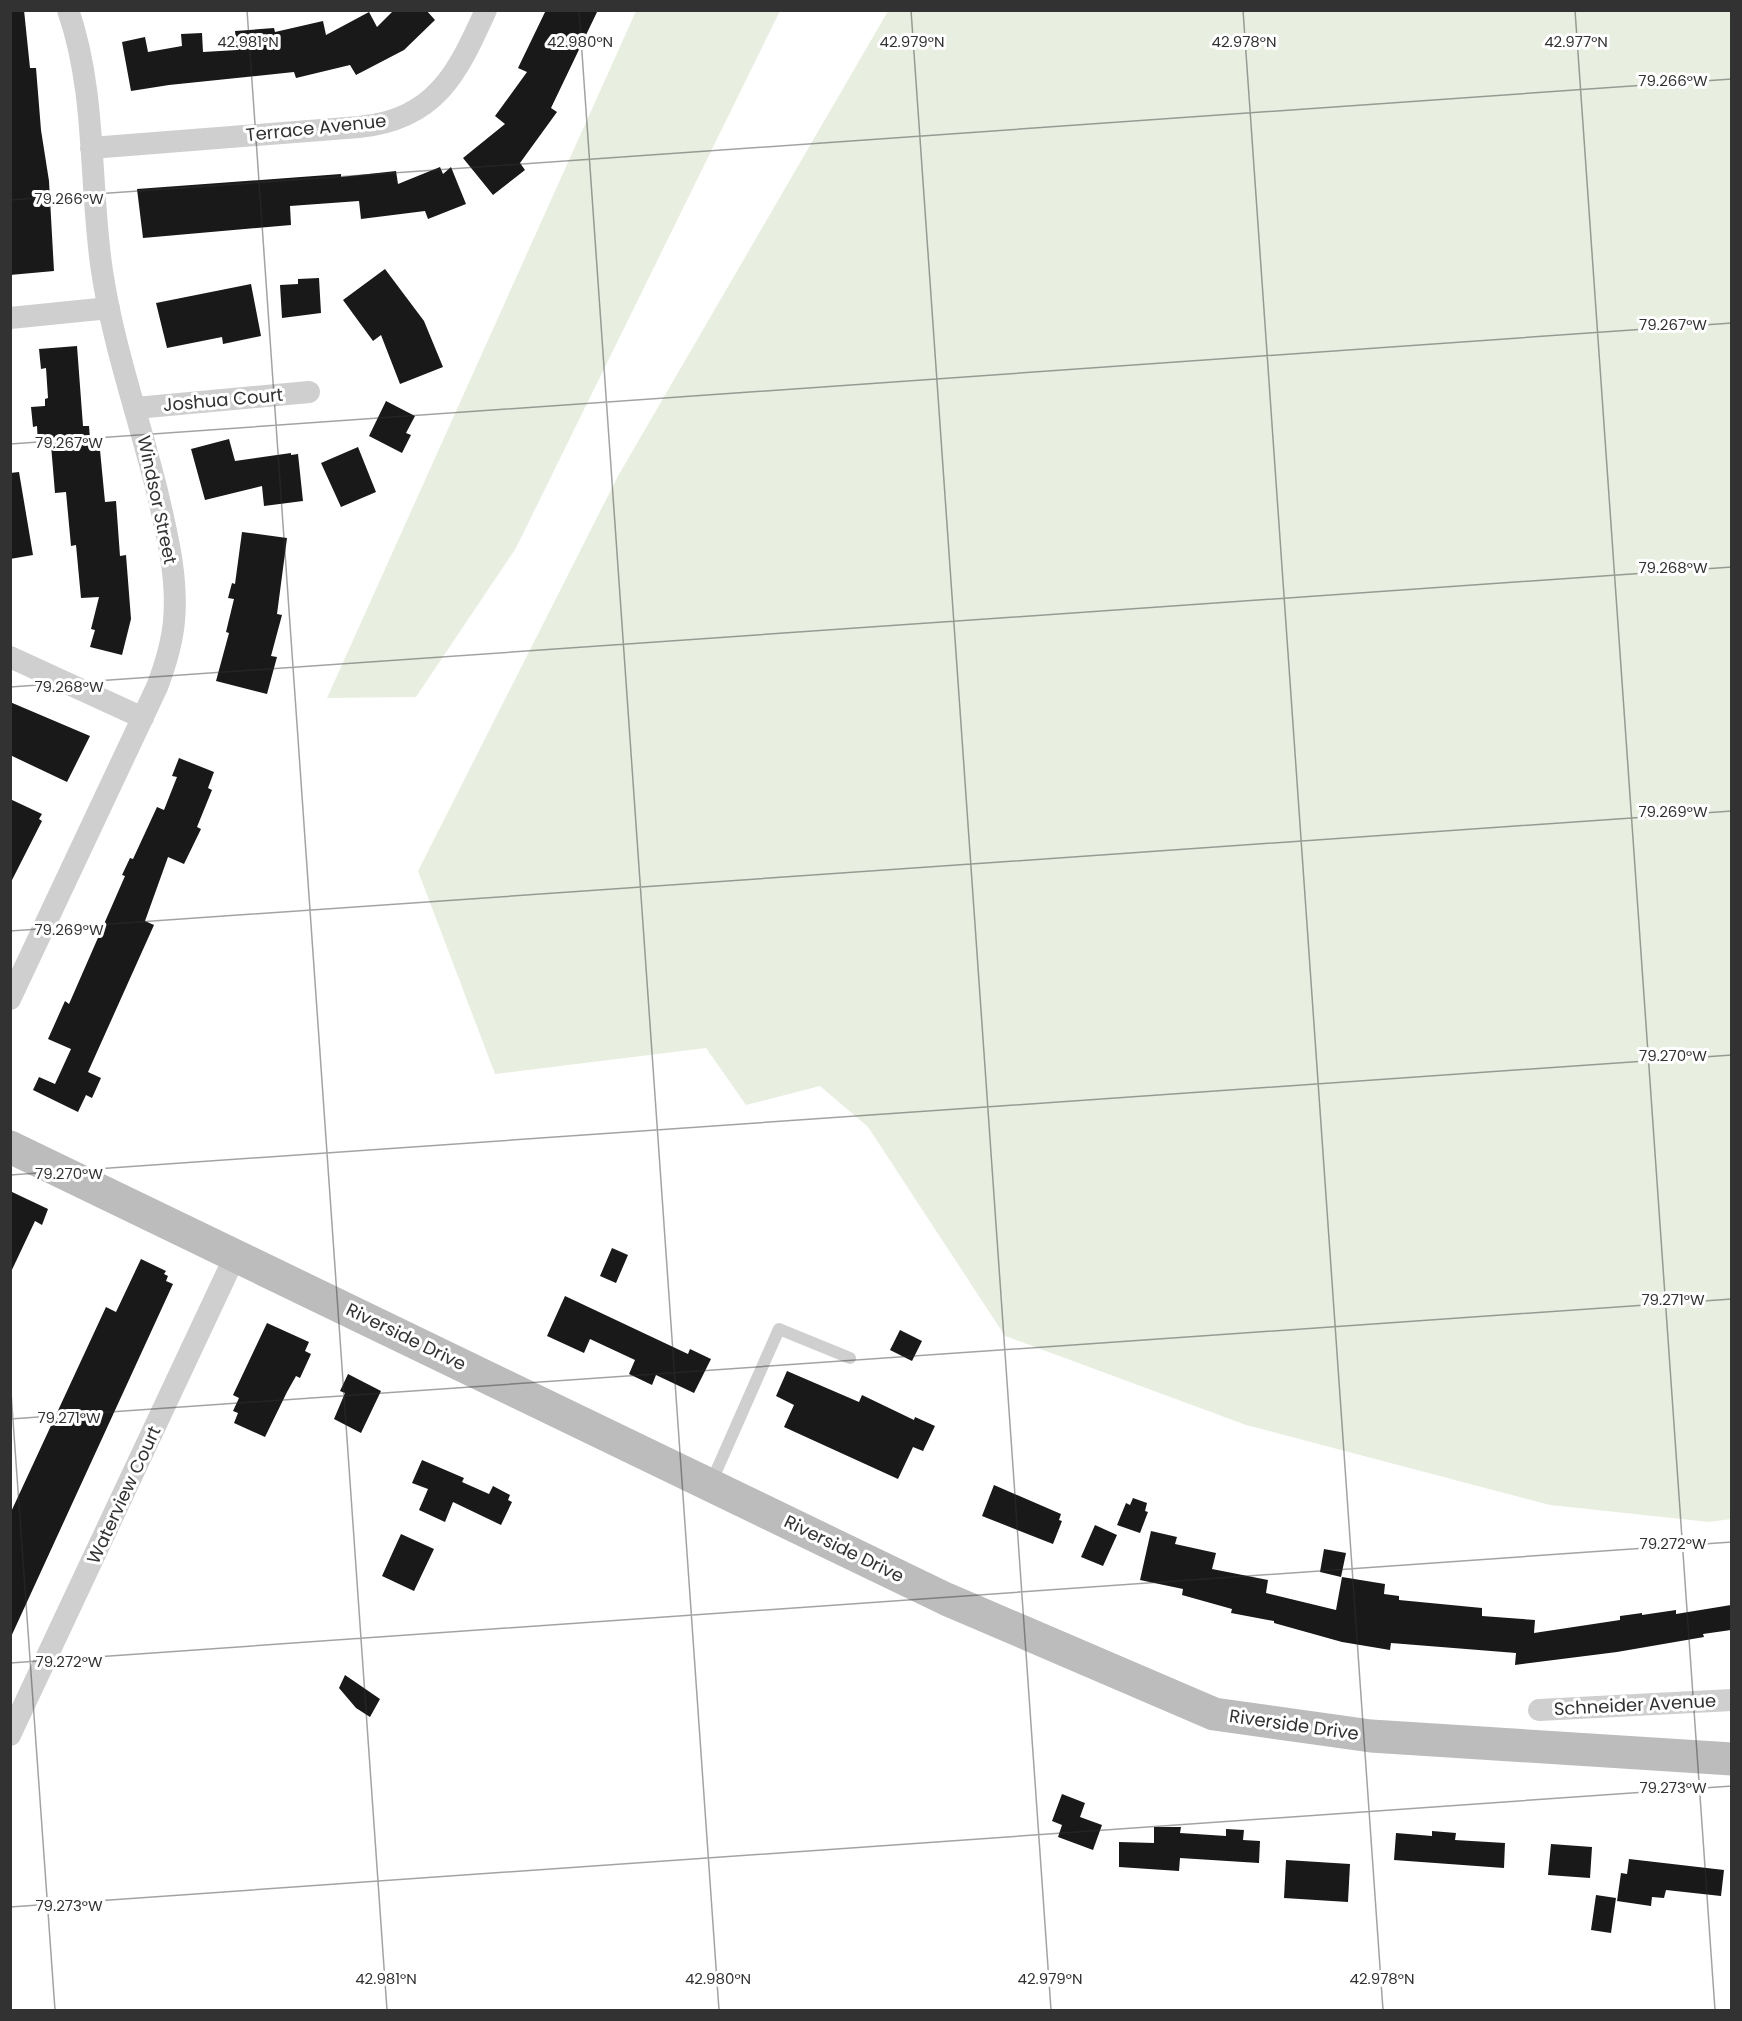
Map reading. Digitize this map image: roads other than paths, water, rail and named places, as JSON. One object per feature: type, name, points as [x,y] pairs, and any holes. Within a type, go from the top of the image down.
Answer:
[{"type":"main road","name":"Riverside Drive","points":[[10,1147],[236,1254],[946,1599],[1214,1714],[1371,1736],[1731,1759]]},
{"type":"street","name":"Windsor Street","points":[[10,999],[143,718],[168,655],[174,621],[175,587],[170,547],[109,308],[102,270],[85,80],[68,10]]},
{"type":"street","name":"Terrace Avenue","points":[[91,148],[359,127],[397,120],[423,106],[445,87],[456,72],[486,10]]},
{"type":"street","points":[[10,318],[109,308]]},
{"type":"street","name":"Joshua Court","points":[[136,408],[309,392]]},
{"type":"street","points":[[10,657],[143,718]]},
{"type":"street","name":"Waterview Court","points":[[10,1735],[236,1254]]},
{"type":"street","name":"Schneider Avenue","points":[[1539,1710],[1731,1700]]},
{"type":"lane","points":[[711,1485],[779,1329],[850,1358]]}]
